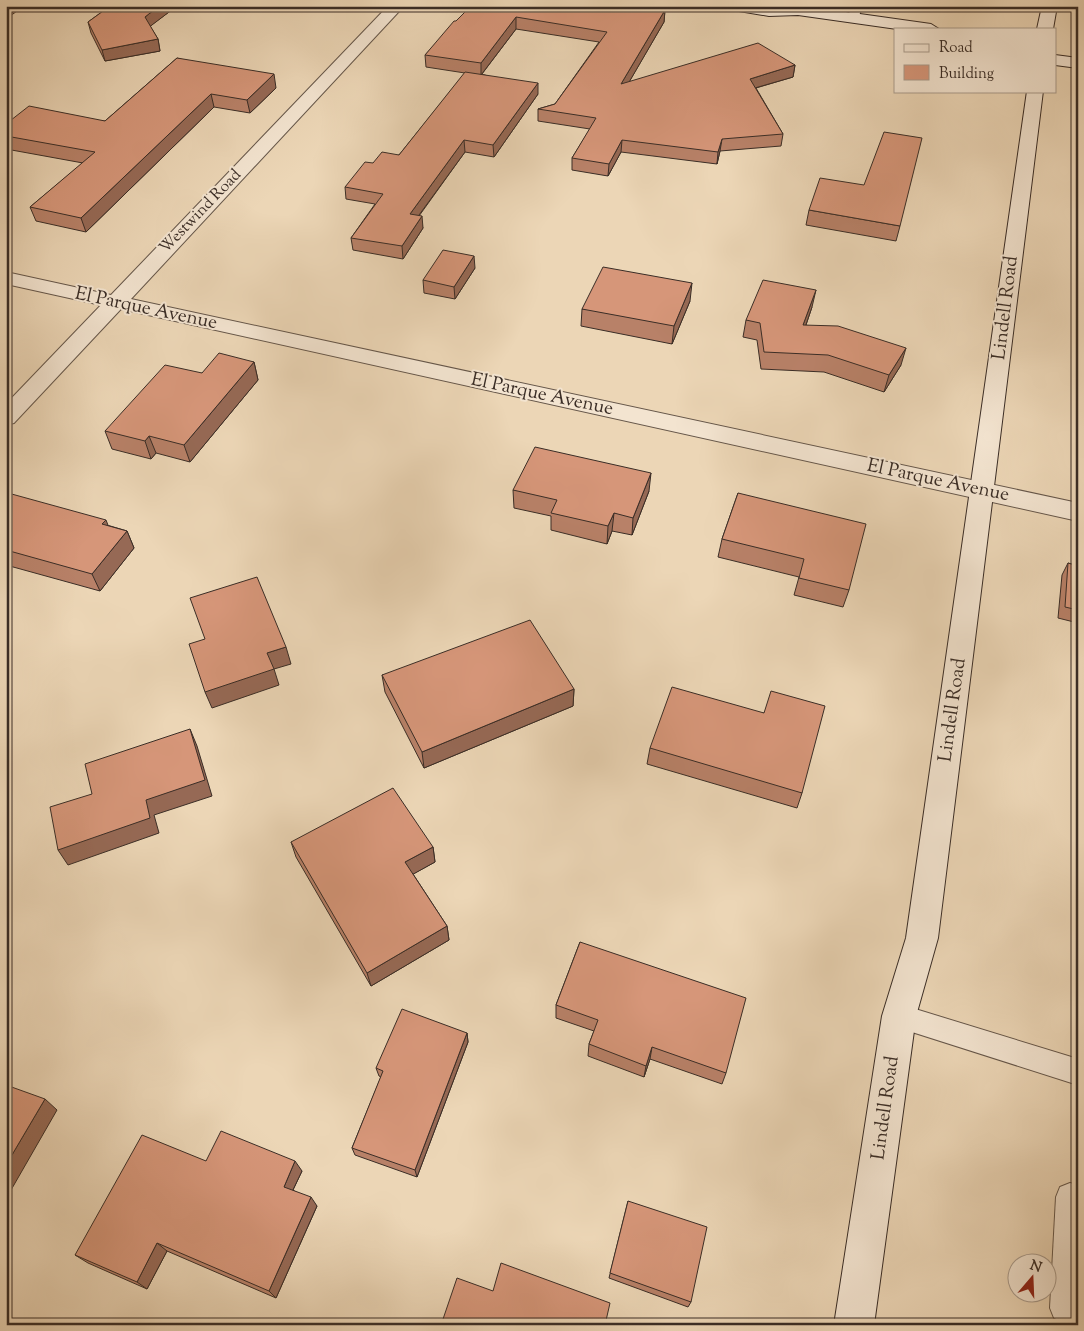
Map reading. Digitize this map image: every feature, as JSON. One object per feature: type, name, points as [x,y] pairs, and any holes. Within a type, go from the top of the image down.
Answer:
[{"type":"street","name":"Westwind Road","points":[[6,418],[397,6]]},
{"type":"street","points":[[733,6],[769,12],[791,21],[894,36]]},
{"type":"street","points":[[1045,28],[1050,6]]},
{"type":"street","points":[[769,12],[798,10],[856,12],[927,28]]},
{"type":"street","points":[[1056,47],[1078,50]]},
{"type":"street","points":[[1056,60],[1078,63]]},
{"type":"street","name":"Lindell Road","points":[[854,1325],[899,1016],[922,938],[1035,92]]},
{"type":"street","name":"El Parque Avenue","points":[[6,278],[1078,512]]},
{"type":"lane","points":[[899,1016],[1078,1072]]},
{"type":"lane","points":[[1078,1199],[1070,1197],[1064,1308],[1078,1313]]},
{"type":"building","points":[[110,6],[159,6],[145,17],[158,39],[102,50],[88,22]]},
{"type":"building","points":[[471,6],[634,6],[665,10],[621,84],[758,43],[795,65],[750,79],[783,134],[722,139],[718,152],[622,140],[609,164],[572,158],[596,118],[538,109],[555,104],[607,32],[516,17],[481,63],[425,55],[454,21]]},
{"type":"building","points":[[177,58],[274,74],[247,100],[211,94],[81,218],[30,207],[95,152],[6,136],[6,124],[29,106],[105,121]]},
{"type":"building","points":[[465,72],[538,83],[493,145],[464,140],[410,214],[422,216],[402,246],[351,238],[383,194],[345,187],[365,162],[373,163],[382,152],[399,155]]},
{"type":"building","points":[[884,132],[922,138],[900,226],[809,210],[820,178],[864,185]]},
{"type":"building","points":[[443,250],[474,256],[454,287],[423,280]]},
{"type":"building","points":[[603,267],[692,283],[674,326],[582,309]]},
{"type":"building","points":[[763,280],[816,290],[803,325],[838,326],[906,348],[889,375],[828,355],[764,352],[760,323],[746,320]]},
{"type":"building","points":[[219,353],[254,362],[184,445],[149,436],[145,441],[105,431],[165,365],[202,373]]},
{"type":"building","points":[[535,447],[651,473],[633,518],[614,513],[608,526],[551,513],[557,500],[513,490]]},
{"type":"building","points":[[8,493],[106,520],[102,524],[127,531],[92,574],[6,550],[6,495]]},
{"type":"building","points":[[738,493],[866,524],[849,590],[799,578],[804,559],[722,539]]},
{"type":"building","points":[[1068,563],[1078,566],[1078,610],[1065,607]]},
{"type":"building","points":[[257,577],[286,647],[267,653],[274,669],[205,692],[189,644],[205,639],[190,598]]},
{"type":"building","points":[[530,620],[574,689],[422,752],[382,675]]},
{"type":"building","points":[[672,687],[764,713],[771,691],[825,706],[802,793],[650,748]]},
{"type":"building","points":[[190,729],[205,780],[146,800],[150,818],[58,850],[50,807],[92,794],[85,764]]},
{"type":"building","points":[[393,788],[433,847],[405,862],[447,926],[367,973],[291,842]]},
{"type":"building","points":[[580,942],[746,998],[726,1073],[652,1047],[646,1066],[589,1044],[598,1020],[556,1005]]},
{"type":"building","points":[[402,1009],[467,1033],[415,1170],[352,1148],[383,1071],[376,1068]]},
{"type":"building","points":[[6,1085],[45,1099],[6,1165]]},
{"type":"building","points":[[221,1131],[295,1161],[284,1187],[311,1197],[269,1291],[157,1243],[137,1282],[75,1255],[142,1135],[206,1161]]},
{"type":"building","points":[[628,1201],[707,1227],[691,1302],[610,1273]]},
{"type":"building","points":[[501,1263],[610,1303],[605,1325],[441,1325],[457,1278],[493,1291]]}]
